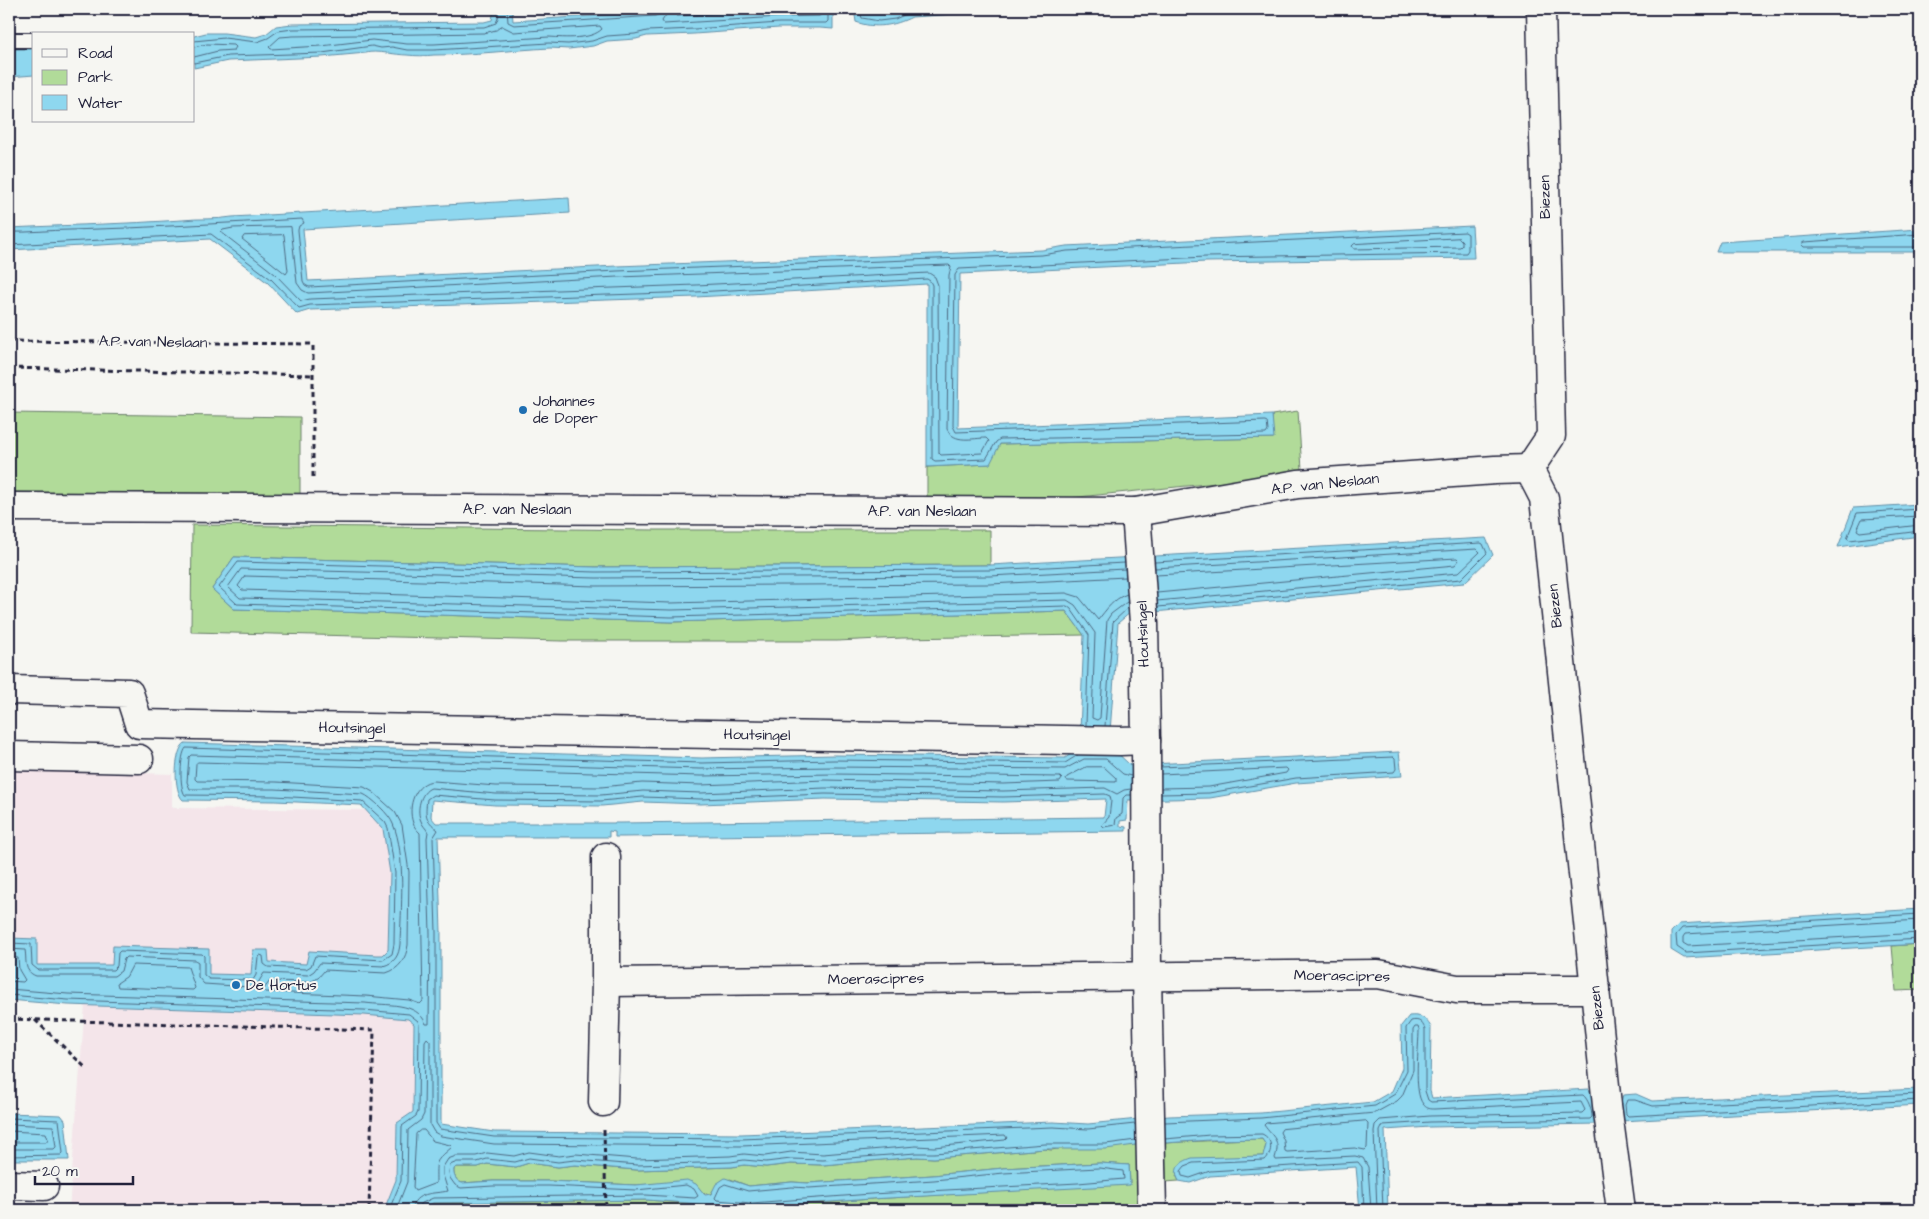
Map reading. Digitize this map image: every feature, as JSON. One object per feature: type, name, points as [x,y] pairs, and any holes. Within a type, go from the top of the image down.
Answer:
[{"type":"street","name":"Biezen","points":[[1541,9],[1551,436],[1528,469],[1544,498],[1608,1115],[1621,1210]]},
{"type":"street","name":"A.P. van Neslaan","points":[[9,507],[1136,512],[1298,484],[1528,469]]},
{"type":"street","name":"Houtsingel","points":[[9,690],[129,693],[140,724],[1070,740],[1137,746],[1144,623],[1136,512]]},
{"type":"street","points":[[1137,746],[1147,812],[1147,976],[1152,1210]]},
{"type":"street","points":[[9,756],[139,759]]},
{"type":"street","points":[[603,1115],[606,857]]},
{"type":"street","name":"Moerascipres","points":[[606,982],[1378,974],[1457,989],[1596,989]]},
{"type":"street","points":[[9,1185],[44,1186]]},
{"type":"lane","points":[[9,40],[32,40]]},
{"type":"path","name":"A.P. van Neslaan","points":[[9,341],[312,344],[313,509]]},
{"type":"path","points":[[9,368],[312,375]]},
{"type":"path","points":[[9,1019],[374,1030],[369,1210]]},
{"type":"path","points":[[34,1020],[87,1068]]},
{"type":"path","points":[[603,1115],[606,1210]]},
{"type":"shaded area","name":"De Hortus","points":[[9,769],[172,774],[172,808],[372,810],[400,844],[414,1024],[413,1112],[397,1123],[396,1180],[384,1210],[69,1210],[85,1005],[37,965],[36,939],[9,938]]},
{"type":"green space","points":[[1298,411],[1302,469],[1226,482],[1068,498],[927,499],[927,467],[989,464],[1000,444],[1273,438],[1272,415]]},
{"type":"green space","points":[[9,413],[300,417],[300,494],[9,492]]},
{"type":"green space","points":[[192,525],[656,530],[990,530],[990,565],[596,567],[234,557],[212,589],[234,609],[671,622],[1066,611],[1084,635],[837,641],[562,641],[191,632]]},
{"type":"green space","points":[[1920,944],[1920,990],[1896,991],[1892,946]]},
{"type":"green space","points":[[1262,1139],[1266,1145],[1263,1156],[1242,1157],[1176,1175],[1179,1181],[1138,1184],[1137,1210],[419,1210],[433,1203],[647,1200],[751,1208],[1130,1184],[1129,1165],[1100,1163],[749,1186],[730,1179],[713,1190],[711,1194],[705,1194],[692,1182],[636,1185],[549,1181],[462,1183],[455,1176],[454,1169],[456,1167],[478,1167],[487,1164],[516,1167],[529,1163],[558,1167],[575,1165],[637,1170],[744,1165],[766,1167],[791,1164],[823,1165],[917,1157],[934,1158],[1045,1149]]},
{"type":"water","points":[[494,9],[512,9],[513,21],[701,9],[833,9],[833,29],[779,28],[647,36],[636,39],[607,41],[593,46],[569,49],[550,48],[424,56],[370,52],[322,57],[228,61],[195,68],[195,36],[206,33],[256,37],[266,34],[276,26],[292,24],[484,22],[492,20]]},
{"type":"water","points":[[854,9],[1027,9],[912,17],[898,23],[877,26],[856,22]]},
{"type":"water","points":[[9,49],[32,49],[32,75],[9,77]]},
{"type":"water","points":[[569,198],[570,213],[303,229],[308,281],[617,266],[1042,250],[1066,246],[1472,226],[1474,258],[1206,262],[960,274],[958,428],[1272,415],[1274,438],[1000,444],[990,464],[927,467],[927,284],[696,297],[310,310],[297,314],[268,283],[210,239],[9,250],[9,228],[139,223]]},
{"type":"water","points":[[1920,229],[1920,252],[1716,252],[1720,242]]},
{"type":"water","points":[[1920,504],[1920,536],[1838,547],[1853,508]]},
{"type":"water","points":[[1486,538],[1493,555],[1464,583],[1154,612],[1131,612],[1118,623],[1110,732],[1080,731],[1084,635],[1066,611],[671,622],[234,609],[212,589],[234,557],[596,567],[990,565]]},
{"type":"water","points":[[185,743],[702,758],[834,755],[1065,758],[1081,748],[1112,748],[1130,765],[1399,752],[1402,776],[1296,783],[1210,798],[1128,800],[1127,820],[1120,821],[1120,826],[1126,827],[1126,831],[615,837],[615,832],[609,831],[609,837],[438,837],[441,932],[441,1124],[494,1132],[741,1134],[1053,1122],[1088,1124],[1169,1116],[1261,1113],[1373,1102],[1392,1091],[1402,1068],[1401,1026],[1409,1016],[1419,1016],[1427,1021],[1431,1027],[1430,1091],[1432,1098],[1589,1089],[1596,1108],[1598,1124],[1430,1127],[1385,1130],[1388,1210],[1360,1210],[1356,1167],[1210,1176],[1190,1183],[1179,1181],[1176,1172],[1178,1166],[1192,1158],[1263,1156],[1266,1145],[1262,1139],[1210,1140],[1106,1149],[1045,1149],[934,1158],[917,1157],[823,1165],[791,1164],[766,1167],[744,1165],[637,1170],[575,1165],[558,1167],[529,1163],[516,1167],[487,1164],[478,1167],[456,1167],[454,1169],[455,1176],[462,1183],[549,1181],[636,1185],[687,1180],[696,1184],[705,1195],[711,1194],[716,1184],[725,1178],[749,1186],[1100,1163],[1129,1165],[1130,1185],[871,1199],[751,1208],[647,1200],[433,1203],[419,1210],[384,1210],[396,1180],[397,1123],[413,1112],[414,1024],[408,1019],[364,1015],[68,1005],[9,1000],[9,938],[37,939],[37,965],[112,965],[113,946],[209,949],[209,974],[251,975],[253,950],[268,950],[269,962],[306,964],[309,951],[383,955],[388,950],[390,873],[383,829],[361,805],[275,801],[183,800],[176,780],[177,762],[181,747]],"holes":[[[825,799],[1003,802],[1106,799],[1104,817],[621,823],[436,823],[431,817],[432,800],[495,805],[602,806],[643,802],[701,804]]]},
{"type":"water","points":[[1920,909],[1920,944],[1684,958],[1671,950],[1671,932],[1679,924]]},
{"type":"water","points":[[1920,1089],[1920,1105],[1621,1121],[1620,1105],[1623,1095],[1636,1094],[1652,1101]]},
{"type":"water","points":[[9,1113],[61,1115],[65,1120],[69,1160],[9,1160]]},
{"type":"place","name":"Johannes de Doper","points":[[523,410]]},
{"type":"place","name":"De Hortus","points":[[236,985]]}]
